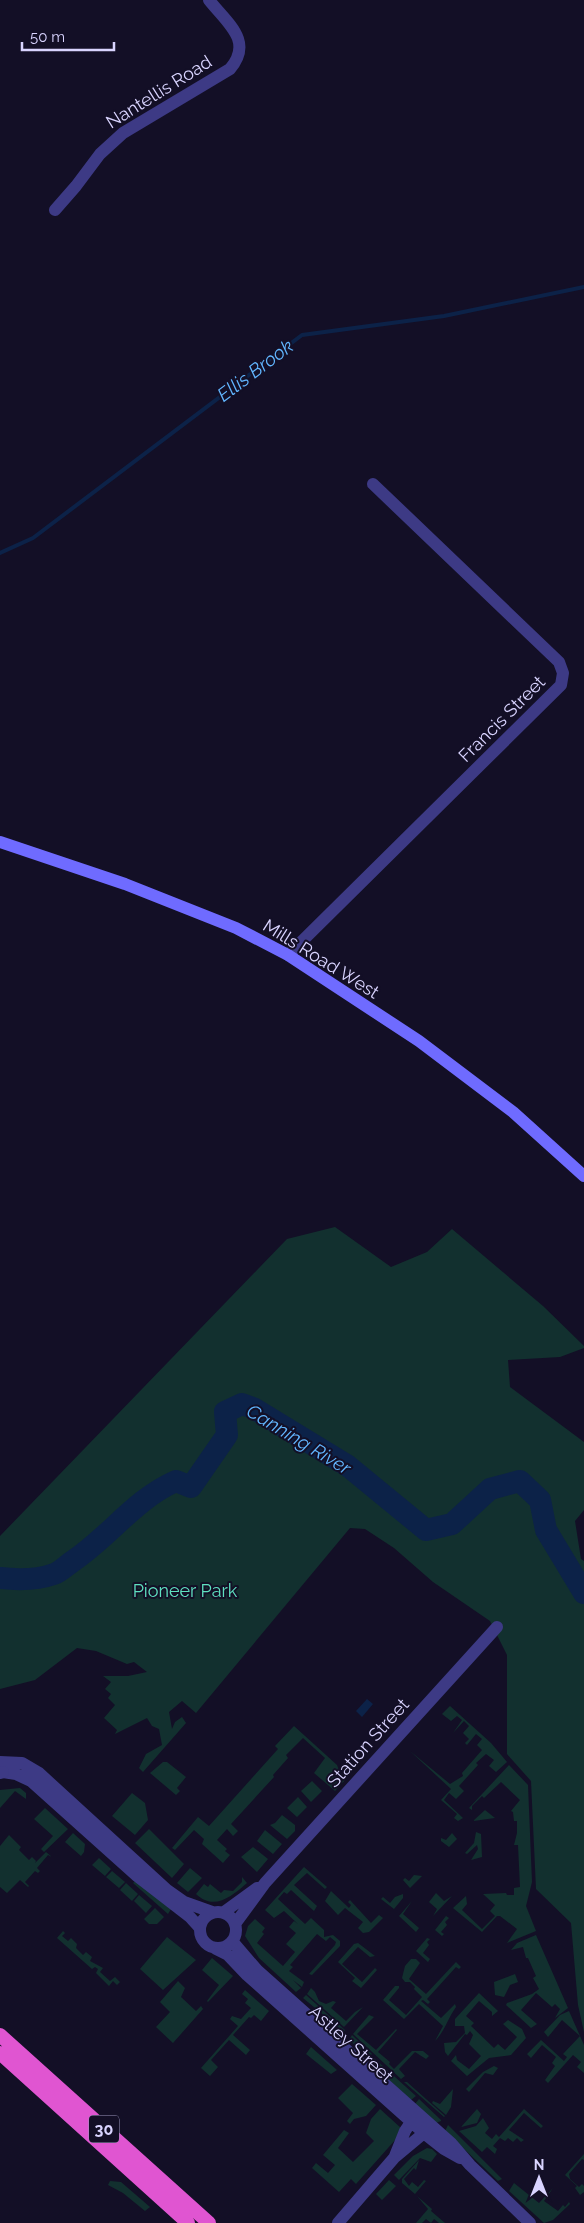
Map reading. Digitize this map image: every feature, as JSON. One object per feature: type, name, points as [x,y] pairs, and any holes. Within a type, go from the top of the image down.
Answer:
[{"type":"highway","name":"30","points":[[0,2035],[209,2223]]},
{"type":"highway","name":"30","points":[[0,2053],[188,2223]]},
{"type":"main road","name":"Mills Road West","points":[[0,842],[125,884],[227,924],[288,955],[419,1041],[514,1112],[584,1176]]},
{"type":"street","name":"Nantellis Road","points":[[54,210],[110,144],[123,133],[230,69],[238,60],[241,50],[240,39],[209,0]]},
{"type":"street","name":"Francis Street","points":[[288,955],[561,685],[563,680],[559,662],[373,484]]},
{"type":"street","name":"Station Street","points":[[236,1924],[265,1883],[497,1627]]},
{"type":"street","points":[[22,1763],[39,1774],[167,1890],[184,1902],[231,1917],[236,1924],[236,1933],[232,1941],[225,1947],[216,1949],[203,1941],[199,1928],[190,1917],[98,1842],[32,1781],[1,1769],[22,1763]]},
{"type":"street","name":"Station Street","points":[[218,1912],[265,1883]]},
{"type":"street","points":[[199,1928],[206,1916],[218,1912]]},
{"type":"street","name":"Astley Street","points":[[232,1941],[257,1970],[413,2117]]},
{"type":"street","name":"Astley Street","points":[[216,1949],[232,1959],[247,1975],[428,2130],[444,2149],[467,2162],[530,2223]]},
{"type":"street","points":[[394,2158],[413,2117]]},
{"type":"street","points":[[338,2223],[394,2158],[428,2130]]},
{"type":"green space","name":"Pioneer Park","points":[[335,1227],[391,1267],[427,1252],[452,1229],[543,1306],[584,1346],[584,1348],[560,1357],[508,1360],[510,1387],[584,1442],[584,1510],[575,1521],[581,1559],[584,1561],[584,2032],[578,2005],[571,1923],[536,1889],[531,1781],[507,1754],[507,1655],[490,1621],[433,1582],[394,1548],[365,1529],[350,1528],[196,1713],[182,1701],[169,1712],[172,1729],[175,1722],[182,1717],[186,1723],[143,1772],[139,1768],[146,1754],[162,1745],[159,1729],[152,1726],[147,1718],[115,1734],[117,1730],[104,1718],[115,1705],[108,1698],[111,1694],[105,1689],[111,1682],[103,1676],[128,1676],[147,1672],[134,1662],[127,1664],[96,1651],[77,1648],[35,1680],[0,1689],[0,1536],[287,1239]]},
{"type":"green space","points":[[450,1706],[491,1743],[507,1762],[496,1772],[489,1766],[494,1760],[486,1754],[476,1763],[478,1765],[459,1786],[464,1791],[456,1799],[449,1793],[444,1800],[463,1818],[458,1821],[454,1818],[457,1814],[441,1800],[451,1789],[410,1751],[450,1784],[463,1776],[462,1773],[482,1750],[477,1745],[482,1739],[476,1734],[467,1745],[465,1743],[469,1739],[463,1733],[469,1726],[464,1721],[453,1733],[462,1720],[457,1716],[451,1721],[442,1714]]},
{"type":"green space","points":[[294,1726],[337,1765],[340,1773],[345,1775],[346,1779],[335,1791],[314,1773],[325,1758],[303,1738],[286,1755],[288,1758],[273,1775],[274,1777],[231,1824],[238,1831],[233,1836],[227,1829],[217,1840],[227,1849],[225,1851],[230,1855],[223,1863],[202,1844],[204,1839],[194,1830],[175,1850],[172,1848],[198,1817],[209,1826],[278,1749],[275,1746]]},
{"type":"green space","points":[[163,1762],[167,1762],[186,1777],[177,1788],[180,1791],[176,1795],[150,1773]]},
{"type":"green space","points":[[509,1765],[528,1785],[532,1882],[526,1906],[536,1931],[507,1943],[517,1929],[500,1916],[497,1916],[482,1932],[453,1908],[466,1896],[467,1904],[462,1910],[482,1929],[495,1916],[490,1911],[495,1905],[483,1894],[506,1893],[507,1895],[514,1895],[514,1888],[520,1887],[518,1845],[514,1845],[517,1821],[514,1821],[513,1812],[511,1811],[520,1800],[501,1782],[484,1798],[482,1796],[472,1806],[472,1810],[469,1808]]},
{"type":"green space","points":[[312,1781],[322,1791],[311,1802],[301,1791]]},
{"type":"green space","points":[[20,1788],[26,1793],[26,1799],[15,1791],[0,1808],[0,1790]]},
{"type":"green space","points":[[132,1793],[145,1803],[148,1820],[135,1835],[112,1816]]},
{"type":"green space","points":[[298,1797],[307,1807],[297,1817],[287,1808]]},
{"type":"green space","points":[[45,1808],[68,1829],[44,1852],[41,1849],[53,1836],[34,1819]]},
{"type":"green space","points":[[485,1810],[495,1818],[473,1821]]},
{"type":"green space","points":[[282,1815],[295,1825],[295,1831],[287,1839],[270,1825],[275,1823]]},
{"type":"green space","points":[[149,1829],[184,1864],[172,1878],[135,1843]]},
{"type":"green space","points":[[265,1830],[282,1844],[273,1854],[257,1841]]},
{"type":"green space","points":[[476,1832],[481,1834],[482,1857],[471,1860],[478,1849],[477,1845],[467,1854],[465,1853],[474,1843]]},
{"type":"green space","points":[[73,1833],[85,1844],[84,1852],[81,1856],[65,1842]]},
{"type":"green space","points":[[452,1833],[457,1839],[449,1847],[441,1841],[441,1838],[446,1840]]},
{"type":"green space","points":[[9,1835],[21,1847],[19,1850],[29,1860],[32,1857],[36,1861],[35,1863],[46,1852],[52,1857],[48,1855],[37,1868],[40,1871],[38,1873],[35,1871],[25,1882],[28,1887],[20,1880],[7,1893],[0,1887],[0,1846]]},
{"type":"green space","points":[[253,1847],[268,1859],[257,1872],[241,1857]]},
{"type":"green space","points":[[99,1858],[111,1869],[105,1876],[92,1865]]},
{"type":"green space","points":[[304,1867],[327,1887],[325,1889],[307,1873],[294,1885],[317,1906],[314,1911],[291,1890],[287,1894],[284,1892],[278,1899],[305,1924],[311,1918],[324,1930],[324,1937],[333,1935],[340,1941],[340,1946],[312,1975],[309,1974],[336,1942],[330,1937],[326,1941],[317,1934],[290,1965],[293,1967],[289,1971],[304,1982],[302,1987],[293,1980],[301,1988],[296,1992],[259,1958],[245,1936],[248,1926],[255,1919],[265,1928],[262,1932],[264,1934],[257,1943],[283,1966],[295,1952],[286,1944],[296,1933],[289,1927],[294,1921],[298,1924],[284,1911],[274,1918],[265,1910]]},
{"type":"green space","points":[[190,1868],[202,1878],[188,1892],[177,1883]]},
{"type":"green space","points":[[112,1871],[125,1882],[119,1888],[106,1877]]},
{"type":"green space","points":[[414,1875],[422,1876],[410,1888],[403,1880],[405,1878],[409,1881]]},
{"type":"green space","points":[[242,1877],[247,1883],[235,1893],[222,1900],[216,1902],[209,1901],[196,1894],[204,1884],[208,1887],[210,1884],[221,1893],[224,1890],[233,1891],[242,1882]]},
{"type":"green space","points":[[136,1880],[171,1909],[168,1914],[133,1883]]},
{"type":"green space","points":[[126,1883],[138,1894],[132,1901],[120,1890]]},
{"type":"green space","points":[[331,1891],[349,1908],[351,1905],[348,1902],[350,1900],[371,1923],[379,1915],[383,1918],[369,1932],[363,1933],[358,1928],[363,1922],[345,1908],[338,1915],[325,1901]]},
{"type":"green space","points":[[436,1893],[444,1901],[452,1896],[433,1916],[437,1909],[429,1902]]},
{"type":"green space","points":[[403,1894],[403,1898],[394,1909],[381,1899],[383,1897],[390,1903],[395,1897]]},
{"type":"green space","points":[[139,1895],[152,1906],[146,1913],[134,1901]]},
{"type":"green space","points":[[412,1901],[403,1914],[419,1928],[416,1932],[399,1916]]},
{"type":"green space","points":[[155,1908],[164,1917],[157,1924],[149,1924],[144,1919]]},
{"type":"green space","points":[[446,1916],[449,1918],[445,1922],[447,1925],[441,1932],[444,1934],[442,1936],[435,1930]]},
{"type":"green space","points":[[63,1931],[65,1933],[62,1936],[68,1941],[71,1938],[77,1944],[76,1948],[83,1955],[86,1952],[92,1957],[90,1961],[103,1968],[100,1972],[110,1981],[115,1977],[120,1982],[117,1985],[113,1981],[109,1986],[96,1973],[98,1969],[95,1967],[92,1969],[57,1938]]},
{"type":"green space","points":[[536,1935],[568,2008],[555,2018],[560,2009],[555,2004],[552,2007],[536,1993],[521,2010],[537,2024],[531,2028],[506,2005],[539,1989],[533,1978],[536,1976],[528,1958],[526,1958],[523,1947],[511,1950],[517,1943]]},
{"type":"green space","points":[[167,1937],[196,1960],[163,1990],[140,1969]]},
{"type":"green space","points":[[427,1938],[430,1939],[427,1942],[429,1945],[423,1953],[430,1959],[428,1962],[416,1951]]},
{"type":"green space","points":[[358,1943],[375,1956],[370,1957],[358,1947],[342,1964],[362,1982],[375,1968],[377,1970],[361,1988],[352,1981],[355,1978],[338,1962],[354,1944]]},
{"type":"green space","points":[[212,1958],[233,1976],[208,2002],[219,1985],[202,1970]]},
{"type":"green space","points":[[411,1959],[416,1959],[420,1963],[409,1979],[426,1994],[456,1962],[461,1967],[459,1969],[456,1967],[427,1999],[430,2002],[428,2004],[423,2000],[421,2001],[441,2018],[455,2004],[456,2007],[435,2041],[443,2026],[419,2004],[404,2019],[383,2000],[395,1986],[399,1986],[389,2000],[406,2015],[422,1997],[410,1982],[405,1982],[402,1978],[405,1966]]},
{"type":"green space","points":[[515,1974],[518,1982],[510,1985],[504,1997],[495,1995],[494,1982]]},
{"type":"green space","points":[[178,1981],[185,1988],[181,1997],[196,2011],[201,2006],[203,2009],[173,2043],[156,2027],[170,2012],[160,2002]]},
{"type":"green space","points":[[311,1988],[319,2001],[326,2004],[333,2001],[336,2002],[331,2008],[346,2021],[363,2007],[344,2027],[307,1994]]},
{"type":"green space","points":[[245,1990],[269,2011],[261,2021],[254,2015],[251,2018],[249,2017],[233,2035],[250,2050],[246,2055],[229,2040],[211,2060],[218,2067],[210,2076],[201,2068],[238,2026],[230,2019],[232,2016],[241,2019],[251,2008],[245,2003],[248,1999],[242,1994]]},
{"type":"green space","points":[[479,1993],[498,2011],[492,2016],[492,2012],[479,2001],[466,2016],[474,2023],[471,2026],[494,2048],[498,2044],[505,2050],[517,2037],[503,2024],[508,2020],[522,2029],[526,2038],[511,2055],[489,2058],[467,2076],[451,2061],[456,2055],[457,2060],[469,2069],[481,2056],[469,2044],[473,2035],[470,2031],[467,2035],[465,2034],[448,2056],[445,2052],[444,2043],[456,2042],[465,2033],[464,2026],[455,2026],[455,2019]]},
{"type":"green space","points":[[306,1995],[345,2030],[344,2032],[303,1998]]},
{"type":"green space","points":[[569,2011],[580,2036],[562,2020],[548,2037],[544,2032],[560,2015]]},
{"type":"green space","points":[[369,2015],[374,2017],[357,2034],[376,2050],[397,2030],[378,2052],[390,2062],[389,2064],[394,2069],[412,2051],[423,2051],[429,2056],[426,2059],[415,2052],[399,2069],[405,2076],[401,2079],[353,2034]]},
{"type":"green space","points":[[352,2035],[372,2054],[369,2057],[349,2040]]},
{"type":"green space","points":[[580,2036],[584,2045],[584,2073],[577,2067],[581,2062],[573,2055],[548,2083],[545,2080],[555,2066],[552,2063],[556,2057],[542,2045],[531,2058],[527,2054],[541,2040],[564,2061],[567,2057],[563,2054]]},
{"type":"green space","points":[[311,2047],[337,2070],[331,2074],[306,2054]]},
{"type":"green space","points":[[374,2058],[416,2096],[411,2100],[370,2063]]},
{"type":"green space","points":[[494,2066],[498,2068],[493,2075],[485,2073],[469,2092],[466,2089],[483,2072]]},
{"type":"green space","points":[[404,2082],[407,2082],[445,2116],[444,2117]]},
{"type":"green space","points":[[352,2084],[376,2105],[366,2116],[354,2119],[350,2124],[347,2121],[353,2113],[338,2098]]},
{"type":"green space","points":[[453,2089],[451,2107],[446,2115],[432,2103],[433,2101],[440,2104]]},
{"type":"green space","points":[[419,2099],[441,2121],[436,2123],[415,2104]]},
{"type":"green space","points":[[380,2109],[401,2128],[396,2139],[356,2184],[351,2179],[339,2192],[312,2168],[316,2163],[328,2173],[335,2165],[323,2155],[344,2130],[349,2133],[338,2148],[353,2162],[374,2141],[366,2133],[371,2119]]},
{"type":"green space","points":[[477,2109],[481,2114],[477,2123],[461,2127]]},
{"type":"green space","points":[[524,2109],[543,2126],[541,2128],[524,2113],[509,2130],[524,2140],[521,2142],[517,2138],[513,2142],[508,2138],[505,2141],[500,2138],[493,2146],[497,2149],[495,2154],[487,2147],[482,2152],[459,2131],[476,2126],[483,2118],[489,2128],[485,2133],[492,2139],[496,2134],[499,2137]]},
{"type":"green space","points":[[448,2125],[502,2179],[498,2181],[445,2131]]},
{"type":"green space","points":[[427,2148],[432,2149],[437,2154],[431,2162],[420,2158],[399,2180],[394,2175],[413,2156]]},
{"type":"green space","points":[[584,2154],[584,2160],[582,2159],[569,2174],[570,2179],[579,2187],[582,2184],[584,2186],[584,2192],[580,2195],[575,2188],[577,2186],[565,2175]]},
{"type":"green space","points":[[419,2160],[416,2170],[414,2168],[404,2179],[409,2186],[412,2182],[418,2187],[424,2180],[426,2181],[415,2194],[402,2183],[402,2179]]},
{"type":"green space","points":[[389,2180],[396,2186],[382,2200],[376,2194]]},
{"type":"green space","points":[[110,2181],[121,2182],[150,2207],[145,2211],[123,2193],[108,2185]]},
{"type":"green space","points":[[514,2183],[539,2203],[553,2188],[544,2201],[558,2211],[563,2205],[565,2207],[569,2202],[570,2204],[553,2220],[544,2223],[509,2191]]},
{"type":"green space","points":[[417,2196],[445,2223],[439,2223],[434,2219],[431,2223],[426,2219],[422,2223],[416,2223],[428,2209]]},
{"type":"water","points":[[367,1699],[373,1704],[362,1717],[356,1711]]},
{"type":"waterway","name":"Ellis Brook","points":[[0,553],[33,538],[302,335],[444,316],[584,287]]},
{"type":"waterway","name":"Canning River","points":[[0,1578],[34,1578],[56,1573],[86,1551],[135,1508],[161,1489],[176,1481],[191,1487],[227,1435],[225,1412],[242,1404],[253,1408],[348,1466],[426,1530],[452,1524],[490,1489],[520,1481],[540,1500],[546,1530],[584,1593]]}]
